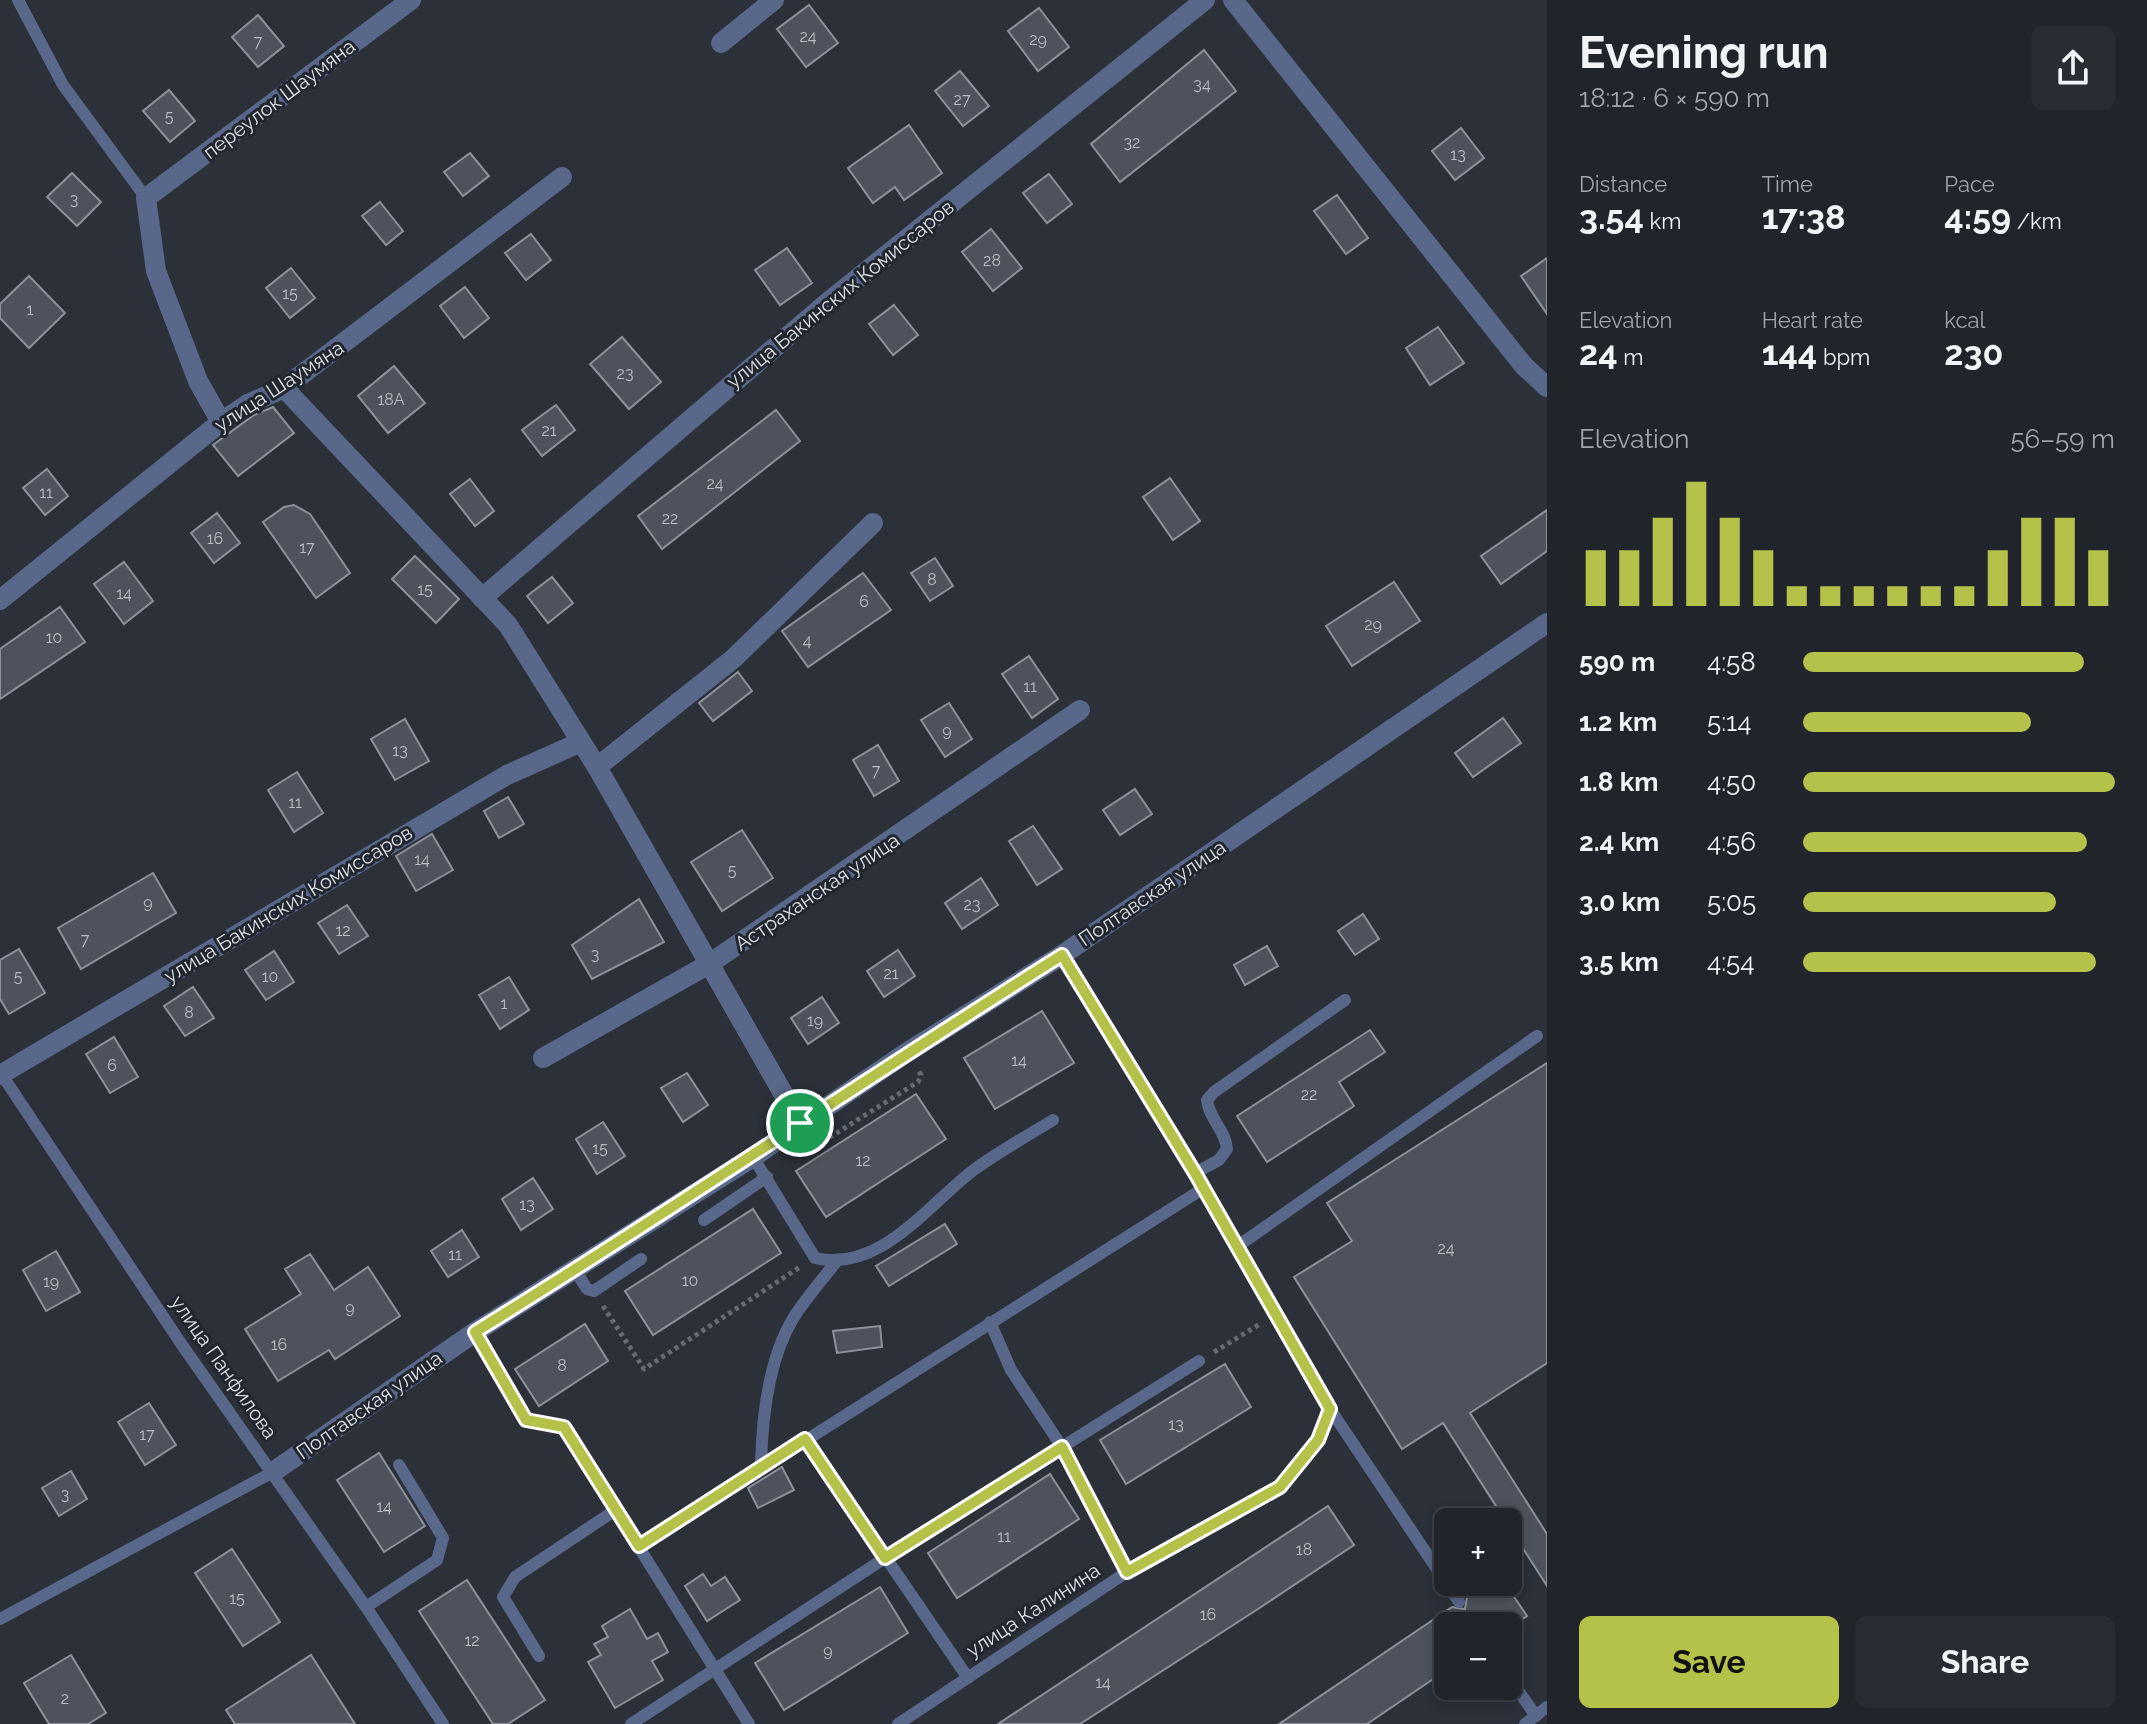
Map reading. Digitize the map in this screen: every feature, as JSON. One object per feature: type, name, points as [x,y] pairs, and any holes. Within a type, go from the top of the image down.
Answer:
[{"type":"street","name":"переулок Шаумяна","points":[[146,198],[411,0]]},
{"type":"street","points":[[721,43],[774,0]]},
{"type":"street","name":"улица Бакинских Комиссаров","points":[[482,598],[759,360],[1205,0]]},
{"type":"street","points":[[1233,0],[1524,366],[1547,387]]},
{"type":"street","name":"улица Шаумяна","points":[[0,600],[221,422],[248,404],[284,388],[562,177]]},
{"type":"street","points":[[146,198],[156,271],[198,381],[221,422]]},
{"type":"street","points":[[284,388],[508,625],[597,767],[800,1123]]},
{"type":"street","points":[[597,767],[733,659],[873,523]]},
{"type":"street","name":"Полтавская улица","points":[[273,1472],[475,1332],[753,1157],[800,1123],[1062,955],[1547,623]]},
{"type":"street","name":"Астраханская улица","points":[[543,1058],[709,964],[1080,710]]},
{"type":"street","name":"улица Бакинских Комиссаров","points":[[0,1074],[507,775],[581,742]]},
{"type":"lane","points":[[18,0],[63,85],[146,198]]},
{"type":"lane","points":[[1062,955],[1204,1188],[1330,1409],[1459,1602]]},
{"type":"lane","points":[[1195,1173],[1219,1160],[1227,1149],[1227,1142],[1209,1112],[1207,1100],[1345,1000]]},
{"type":"lane","points":[[1238,1246],[1537,1036]]},
{"type":"lane","name":"улица Панфилова","points":[[0,1074],[443,1724]]},
{"type":"lane","points":[[753,1157],[815,1258],[836,1262],[860,1256],[897,1235],[939,1203],[973,1171],[1053,1120]]},
{"type":"lane","points":[[704,1220],[767,1177]]},
{"type":"lane","points":[[639,1546],[1204,1188]]},
{"type":"lane","points":[[575,1270],[587,1289],[594,1291],[641,1259]]},
{"type":"lane","points":[[761,1466],[761,1435],[776,1356],[795,1316],[836,1262]]},
{"type":"lane","points":[[990,1322],[1011,1370],[1062,1447],[1127,1572]]},
{"type":"lane","points":[[475,1332],[526,1420],[564,1427],[749,1724]]},
{"type":"lane","points":[[631,1724],[885,1558],[1199,1361]]},
{"type":"lane","name":"улица Калинина","points":[[898,1724],[1127,1572],[1280,1487],[1318,1440],[1330,1409]]},
{"type":"lane","points":[[805,1439],[968,1678]]},
{"type":"lane","points":[[366,1607],[437,1560],[443,1538],[399,1465]]},
{"type":"lane","points":[[0,1619],[273,1472]]},
{"type":"lane","points":[[539,1656],[503,1597],[515,1577],[617,1509]]},
{"type":"lane","points":[[1520,1700],[1530,1720],[1547,1707]]},
{"type":"path","points":[[594,1291],[644,1369],[815,1258]]},
{"type":"path","points":[[1199,1361],[1275,1315]]},
{"type":"building","points":[[809,5],[838,43],[806,67],[777,29]]},
{"type":"building","points":[[1039,8],[1069,47],[1038,71],[1008,31]]},
{"type":"building","points":[[258,15],[284,46],[258,67],[232,37]]},
{"type":"building","points":[[1204,50],[1236,91],[1120,182],[1091,144]]},
{"type":"building","points":[[960,71],[989,106],[963,126],[935,91]]},
{"type":"building","points":[[169,90],[195,121],[170,142],[143,111]]},
{"type":"building","points":[[909,125],[942,173],[904,200],[895,187],[873,203],[848,168]]},
{"type":"building","points":[[1461,128],[1484,158],[1455,180],[1432,151]]},
{"type":"building","points":[[470,153],[489,176],[463,196],[444,172]]},
{"type":"building","points":[[72,173],[101,202],[77,226],[47,197]]},
{"type":"building","points":[[1049,174],[1072,204],[1047,223],[1023,193]]},
{"type":"building","points":[[1337,195],[1368,238],[1346,254],[1314,211]]},
{"type":"building","points":[[380,202],[403,231],[386,245],[362,216]]},
{"type":"building","points":[[991,229],[1022,268],[993,291],[962,252]]},
{"type":"building","points":[[531,234],[551,260],[526,280],[505,253]]},
{"type":"building","points":[[787,248],[812,283],[780,305],[755,270]]},
{"type":"building","points":[[1547,258],[1547,314],[1521,276]]},
{"type":"building","points":[[291,268],[315,298],[290,318],[266,288]]},
{"type":"building","points":[[29,276],[65,313],[29,348],[0,318],[0,304]]},
{"type":"building","points":[[465,287],[489,318],[464,338],[440,306]]},
{"type":"building","points":[[894,305],[918,335],[893,355],[869,324]]},
{"type":"building","points":[[1438,327],[1464,363],[1430,385],[1406,348]]},
{"type":"building","points":[[622,337],[661,382],[629,409],[590,364]]},
{"type":"building","points":[[394,366],[425,403],[388,433],[358,396]]},
{"type":"building","points":[[556,405],[575,430],[542,456],[522,430]]},
{"type":"building","points":[[273,407],[294,433],[238,476],[213,445],[254,415]]},
{"type":"building","points":[[776,410],[800,441],[662,549],[638,516]]},
{"type":"building","points":[[47,469],[68,496],[45,515],[23,488]]},
{"type":"building","points":[[1170,478],[1200,521],[1173,540],[1143,497]]},
{"type":"building","points":[[470,479],[494,511],[475,526],[450,494]]},
{"type":"building","points":[[294,505],[310,514],[350,573],[316,598],[263,522],[284,507]]},
{"type":"building","points":[[1547,510],[1547,551],[1501,584],[1481,556]]},
{"type":"building","points":[[217,513],[240,543],[214,563],[191,533]]},
{"type":"building","points":[[415,556],[459,599],[436,623],[392,579]]},
{"type":"building","points":[[935,558],[953,586],[930,601],[911,573]]},
{"type":"building","points":[[124,562],[153,601],[124,624],[94,584]]},
{"type":"building","points":[[863,573],[891,610],[808,667],[782,631]]},
{"type":"building","points":[[552,577],[573,603],[548,623],[527,596]]},
{"type":"building","points":[[1394,582],[1420,621],[1352,666],[1326,626]]},
{"type":"building","points":[[60,607],[85,642],[0,699],[0,649]]},
{"type":"building","points":[[1029,656],[1058,699],[1032,718],[1002,674]]},
{"type":"building","points":[[738,672],[752,691],[713,721],[699,703]]},
{"type":"building","points":[[949,703],[972,739],[945,757],[921,720]]},
{"type":"building","points":[[1503,718],[1521,743],[1473,777],[1455,753]]},
{"type":"building","points":[[405,719],[429,761],[395,780],[371,739]]},
{"type":"building","points":[[878,745],[899,781],[874,796],[853,760]]},
{"type":"building","points":[[297,772],[323,813],[294,832],[268,790]]},
{"type":"building","points":[[1135,789],[1152,814],[1120,835],[1103,810]]},
{"type":"building","points":[[508,797],[524,824],[499,838],[484,811]]},
{"type":"building","points":[[1033,826],[1062,869],[1037,885],[1009,841]]},
{"type":"building","points":[[742,830],[773,878],[722,911],[691,862]]},
{"type":"building","points":[[432,834],[453,870],[416,891],[396,856]]},
{"type":"building","points":[[153,873],[176,913],[81,969],[58,928]]},
{"type":"building","points":[[981,878],[998,905],[962,929],[945,903]]},
{"type":"building","points":[[639,899],[664,942],[592,979],[572,945]]},
{"type":"building","points":[[347,905],[368,936],[339,954],[318,923]]},
{"type":"building","points":[[1363,914],[1379,939],[1355,955],[1338,931]]},
{"type":"building","points":[[1267,946],[1278,966],[1245,985],[1234,965]]},
{"type":"building","points":[[19,949],[45,993],[9,1014],[0,999],[0,960]]},
{"type":"building","points":[[898,950],[915,976],[884,997],[867,971]]},
{"type":"building","points":[[274,951],[294,982],[266,1000],[245,970]]},
{"type":"building","points":[[509,977],[529,1010],[500,1029],[479,995]]},
{"type":"building","points":[[193,987],[214,1018],[185,1036],[164,1006]]},
{"type":"building","points":[[822,997],[839,1023],[808,1044],[791,1018]]},
{"type":"building","points":[[1042,1011],[1074,1063],[995,1109],[964,1058]]},
{"type":"building","points":[[1370,1030],[1385,1052],[1339,1082],[1354,1106],[1267,1162],[1237,1116]]},
{"type":"building","points":[[114,1037],[138,1077],[110,1093],[86,1054]]},
{"type":"building","points":[[1547,1063],[1547,1363],[1470,1413],[1547,1534],[1547,1586],[1522,1547],[1522,1508],[1497,1508],[1443,1423],[1402,1449],[1294,1277],[1352,1241],[1327,1203]]},
{"type":"building","points":[[687,1073],[708,1105],[683,1122],[661,1088]]},
{"type":"building","points":[[916,1094],[946,1139],[826,1217],[796,1171]]},
{"type":"building","points":[[603,1122],[625,1156],[597,1174],[576,1139]]},
{"type":"building","points":[[533,1178],[553,1209],[521,1230],[502,1199]]},
{"type":"building","points":[[753,1209],[781,1253],[653,1335],[625,1291]]},
{"type":"building","points":[[945,1224],[957,1244],[889,1286],[876,1266]]},
{"type":"building","points":[[462,1230],[479,1257],[448,1277],[431,1251]]},
{"type":"building","points":[[56,1251],[80,1292],[46,1311],[23,1270]]},
{"type":"building","points":[[310,1254],[334,1290],[368,1267],[400,1316],[335,1359],[329,1350],[278,1381],[245,1329],[301,1294],[285,1269]]},
{"type":"building","points":[[585,1324],[608,1361],[539,1406],[515,1369]]},
{"type":"building","points":[[880,1326],[882,1347],[837,1353],[833,1331]]},
{"type":"building","points":[[1225,1364],[1251,1407],[1126,1484],[1100,1440]]},
{"type":"building","points":[[149,1403],[176,1445],[145,1465],[118,1422]]},
{"type":"building","points":[[379,1453],[425,1526],[384,1552],[337,1480]]},
{"type":"building","points":[[782,1467],[794,1490],[758,1508],[748,1488]]},
{"type":"building","points":[[71,1471],[87,1499],[59,1516],[42,1488]]},
{"type":"building","points":[[1050,1474],[1079,1519],[957,1598],[928,1553]]},
{"type":"building","points":[[1328,1506],[1354,1545],[1258,1609],[1080,1724],[998,1724]]},
{"type":"building","points":[[232,1549],[280,1622],[243,1646],[195,1573]]},
{"type":"building","points":[[703,1574],[711,1586],[725,1577],[740,1600],[707,1621],[685,1586]]},
{"type":"building","points":[[467,1580],[545,1700],[508,1724],[493,1724],[419,1611]]},
{"type":"building","points":[[880,1587],[908,1633],[784,1710],[755,1663]]},
{"type":"building","points":[[1513,1596],[1527,1616],[1522,1619],[1522,1612],[1445,1612],[1452,1607],[1465,1609],[1467,1597]]},
{"type":"building","points":[[630,1609],[647,1639],[658,1633],[668,1652],[652,1661],[663,1680],[615,1708],[588,1662],[601,1655],[594,1644],[608,1637],[602,1626]]},
{"type":"building","points":[[1434,1619],[1434,1679],[1367,1724],[1279,1724]]},
{"type":"building","points":[[71,1655],[106,1713],[88,1724],[49,1724],[24,1683]]},
{"type":"building","points":[[311,1655],[355,1724],[235,1724],[226,1710]]},
{"type":"route","points":[[1062,955],[1195,1173],[1330,1409],[1318,1440],[1280,1487],[1127,1572],[1062,1447],[885,1558],[805,1439],[639,1546],[564,1427],[526,1420],[475,1332],[753,1157],[800,1123],[1062,955]]}]
